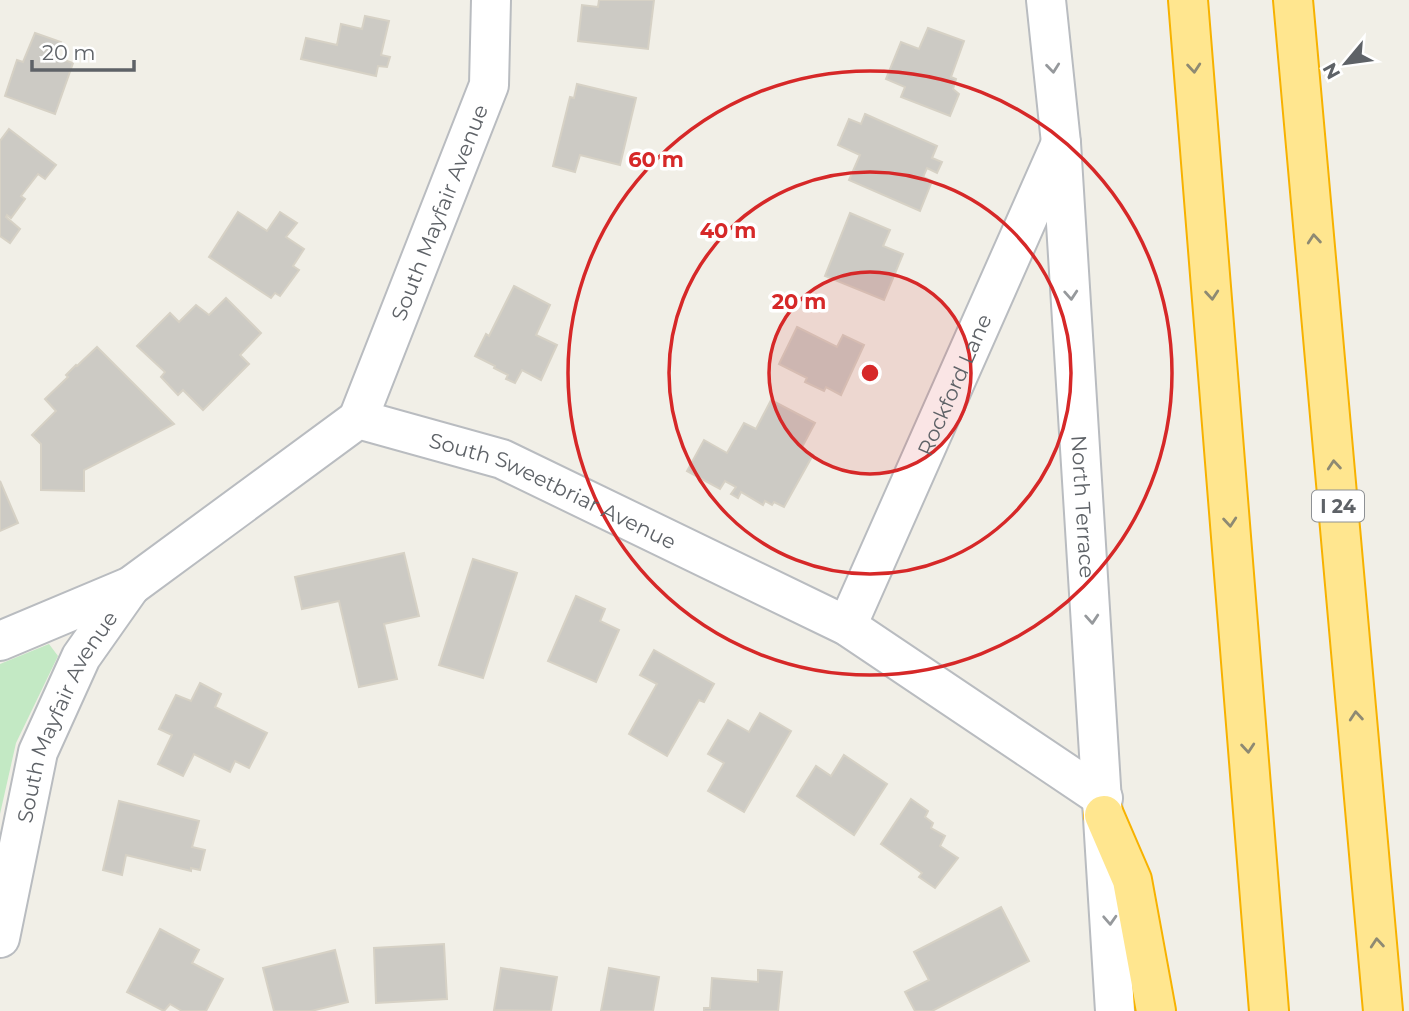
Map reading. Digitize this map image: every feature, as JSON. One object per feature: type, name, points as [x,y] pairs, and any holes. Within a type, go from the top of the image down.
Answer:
[{"type":"highway","points":[[1188,0],[1269,1011]]},
{"type":"highway","name":"I 24","points":[[1293,0],[1383,1011]]},
{"type":"highway","points":[[1103,807],[1132,880],[1156,1011]]},
{"type":"street","name":"South Mayfair Avenue","points":[[358,419],[489,85],[491,0]]},
{"type":"street","name":"North Terrace","points":[[1046,0],[1061,143],[1115,1011]]},
{"type":"street","name":"Rockford Lane","points":[[847,626],[1061,143]]},
{"type":"street","points":[[0,641],[131,586],[358,419]]},
{"type":"street","name":"South Sweetbriar Avenue","points":[[358,419],[502,459],[847,626],[1103,807]]},
{"type":"street","name":"South Mayfair Avenue","points":[[0,938],[38,752],[81,657],[131,586]]},
{"type":"green space","points":[[49,644],[58,656],[16,743],[0,814],[0,664]]},
{"type":"building","points":[[599,0],[654,0],[648,49],[578,41],[582,5],[598,7]]},
{"type":"building","points":[[365,16],[389,21],[381,55],[390,57],[387,67],[378,66],[376,76],[301,59],[306,38],[337,45],[341,24],[362,29]]},
{"type":"building","points":[[928,28],[964,41],[951,77],[956,79],[953,89],[959,94],[950,116],[901,97],[905,87],[886,79],[901,42],[919,49]]},
{"type":"building","points":[[35,33],[61,42],[56,57],[73,63],[55,114],[5,96],[17,60],[23,62]]},
{"type":"building","points":[[577,84],[636,98],[620,165],[580,155],[575,172],[553,166],[570,97],[574,98]]},
{"type":"building","points":[[865,114],[937,146],[932,158],[942,162],[937,173],[927,168],[923,177],[932,181],[920,211],[849,180],[860,155],[838,145],[849,119],[861,124]]},
{"type":"building","points":[[9,129],[56,165],[45,179],[38,174],[21,196],[25,199],[11,218],[7,215],[20,229],[10,243],[0,236],[0,141]]},
{"type":"building","points":[[238,212],[267,231],[280,212],[297,223],[286,237],[304,249],[293,266],[299,270],[280,296],[275,293],[271,298],[209,257]]},
{"type":"building","points":[[850,213],[890,230],[883,246],[903,254],[884,300],[825,276]]},
{"type":"building","points":[[514,286],[550,305],[536,335],[557,345],[541,380],[522,370],[515,383],[506,379],[508,375],[494,368],[495,366],[475,356],[486,334],[489,336]]},
{"type":"building","points":[[226,298],[261,333],[240,355],[249,364],[203,410],[183,390],[178,395],[161,377],[165,372],[137,346],[170,313],[179,322],[196,305],[209,315]]},
{"type":"building","points":[[797,327],[837,347],[843,335],[864,345],[841,395],[826,387],[824,391],[805,382],[807,378],[779,364]]},
{"type":"building","points":[[97,347],[174,424],[84,470],[84,491],[41,490],[41,444],[32,435],[56,411],[45,399],[68,377],[66,375],[76,365]]},
{"type":"building","points":[[771,400],[815,423],[801,449],[813,455],[784,507],[765,501],[763,505],[741,492],[738,498],[731,494],[736,487],[725,481],[720,489],[687,471],[704,440],[727,453],[744,423],[756,429]]},
{"type":"building","points":[[0,481],[18,523],[0,531]]},
{"type":"building","points":[[404,553],[419,616],[384,624],[397,679],[359,687],[339,601],[302,609],[295,577]]},
{"type":"building","points":[[473,559],[517,573],[483,678],[439,665]]},
{"type":"building","points":[[576,596],[605,609],[600,621],[619,630],[596,682],[548,661]]},
{"type":"building","points":[[654,650],[714,684],[704,702],[699,700],[667,756],[629,734],[657,684],[640,675]]},
{"type":"building","points":[[200,683],[221,694],[215,707],[267,733],[249,768],[235,761],[230,772],[194,754],[183,776],[158,764],[172,735],[159,729],[176,695],[191,701]]},
{"type":"building","points":[[760,713],[791,731],[744,812],[708,791],[724,763],[708,754],[728,720],[749,732]]},
{"type":"building","points":[[844,755],[887,784],[854,835],[797,796],[816,766],[831,776]]},
{"type":"building","points":[[911,799],[928,811],[925,817],[933,823],[931,828],[945,836],[940,846],[958,858],[935,888],[919,877],[922,873],[881,844]]},
{"type":"building","points":[[119,801],[199,821],[192,847],[205,850],[200,870],[191,868],[191,871],[126,855],[122,875],[103,870]]},
{"type":"building","points":[[1001,907],[1029,961],[932,1011],[915,1011],[905,992],[929,980],[914,952]]},
{"type":"building","points":[[160,929],[199,950],[192,963],[223,979],[206,1011],[182,1011],[170,1004],[164,1011],[127,992]]},
{"type":"building","points":[[444,944],[447,999],[376,1003],[374,948]]},
{"type":"building","points":[[335,950],[348,1002],[311,1011],[274,1011],[263,968]]},
{"type":"building","points":[[501,968],[557,977],[551,1011],[494,1010]]},
{"type":"building","points":[[609,968],[659,977],[653,1011],[601,1011]]},
{"type":"building","points":[[758,970],[782,972],[778,1011],[704,1011],[704,1008],[710,1008],[712,978],[758,982]]}]
